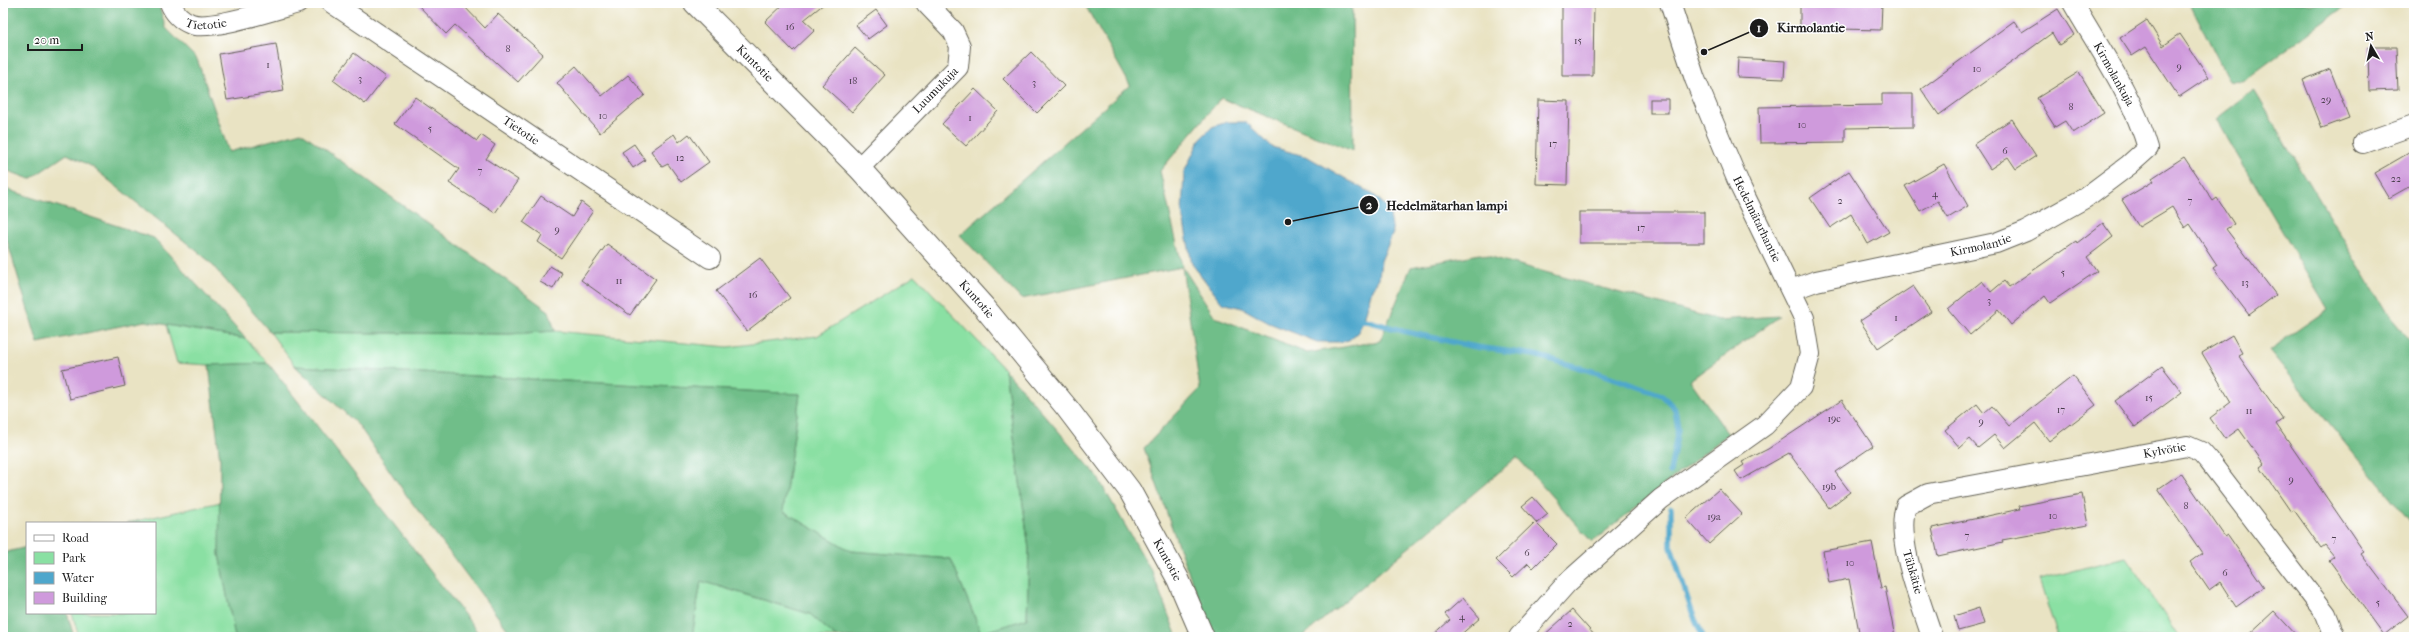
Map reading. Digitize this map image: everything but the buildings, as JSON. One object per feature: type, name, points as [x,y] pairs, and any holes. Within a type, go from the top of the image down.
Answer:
[{"type":"street","name":"Tietotie","points":[[170,3],[174,13],[191,24],[221,23],[298,3]]},
{"type":"street","name":"Tietotie","points":[[332,3],[710,258]]},
{"type":"street","name":"Kuntotie","points":[[695,3],[859,168],[984,307],[1067,408],[1130,491],[1178,579],[1203,637]]},
{"type":"street","name":"Luumukuja","points":[[859,168],[958,67],[960,46],[952,31],[926,3]]},
{"type":"street","name":"Hedelmätarhantie","points":[[1518,637],[1567,583],[1661,498],[1765,425],[1801,387],[1810,354],[1804,318],[1740,186],[1710,116],[1695,79],[1670,3]]},
{"type":"street","name":"Kirmolankuja","points":[[2073,3],[2141,123],[2148,148]]},
{"type":"street","points":[[2362,143],[2414,125]]},
{"type":"street","name":"Kirmolantie","points":[[1791,290],[1816,281],[1996,243],[2026,230],[2085,198],[2129,166],[2148,148]]},
{"type":"street","name":"Kylvötie","points":[[1906,506],[1928,494],[2187,446],[2201,452],[2209,461],[2326,614],[2334,637]]},
{"type":"street","name":"Tähkätie","points":[[1906,506],[1902,519],[1903,537],[1932,637]]},
{"type":"green space","points":[[3,3],[158,3],[166,28],[197,59],[229,152],[301,132],[549,311],[555,331],[509,334],[270,332],[208,260],[91,166],[67,154],[30,179],[3,169]]},
{"type":"green space","points":[[1084,3],[1352,3],[1353,151],[1221,98],[1160,171],[1182,266],[1215,317],[1307,353],[1380,341],[1411,267],[1480,254],[1718,320],[1780,316],[1690,380],[1728,434],[1592,542],[1517,457],[1302,637],[1215,637],[1183,559],[1144,448],[1200,389],[1182,267],[1021,299],[960,235],[1130,85]]},
{"type":"green space","points":[[2190,3],[2349,3],[2242,82],[2229,81]]},
{"type":"green space","points":[[2254,90],[2387,313],[2414,345],[2414,526],[2269,350],[2328,309],[2216,119]]},
{"type":"green space","points":[[3,188],[154,238],[246,339],[145,321],[38,343],[3,227]]},
{"type":"green space","points":[[915,275],[1005,370],[1029,549],[1027,619],[981,633],[951,559],[851,551],[783,511],[800,394],[295,366],[270,332],[509,334],[555,331],[728,347],[817,336]]},
{"type":"green space","points":[[166,325],[246,339],[268,363],[209,365],[177,363]]},
{"type":"green space","points":[[268,363],[481,637],[235,637],[219,554],[220,460],[209,365]]},
{"type":"green space","points":[[295,366],[800,394],[783,511],[851,551],[951,559],[981,633],[1027,619],[1029,549],[1005,370],[1095,473],[1152,572],[1177,637],[836,637],[810,614],[701,581],[692,637],[510,637],[508,630],[407,496],[359,426]]},
{"type":"green space","points":[[221,502],[219,554],[235,637],[79,637],[72,614],[156,614],[156,522],[131,522]]},
{"type":"green space","points":[[26,547],[26,614],[67,614],[74,637],[3,637],[3,553]]},
{"type":"green space","points":[[2126,557],[2179,637],[2058,637],[2039,580]]},
{"type":"green space","points":[[701,581],[810,614],[836,637],[692,637]]},
{"type":"water","points":[[1227,122],[1246,122],[1272,147],[1308,157],[1374,195],[1389,209],[1393,233],[1381,261],[1379,278],[1372,289],[1364,320],[1358,332],[1349,340],[1341,342],[1317,342],[1269,323],[1242,308],[1222,303],[1192,264],[1182,212],[1184,172],[1200,139],[1212,127]]},
{"type":"waterway","points":[[1364,320],[1407,332],[1476,347],[1535,355],[1602,374],[1662,395],[1675,409],[1678,429],[1670,472]]},
{"type":"waterway","points":[[1671,508],[1671,547],[1692,612],[1703,637]]},
{"type":"place","name":"Kirmolantie","points":[[1704,52]]},
{"type":"place","name":"Hedelmätarhan lampi","points":[[1288,222]]}]
